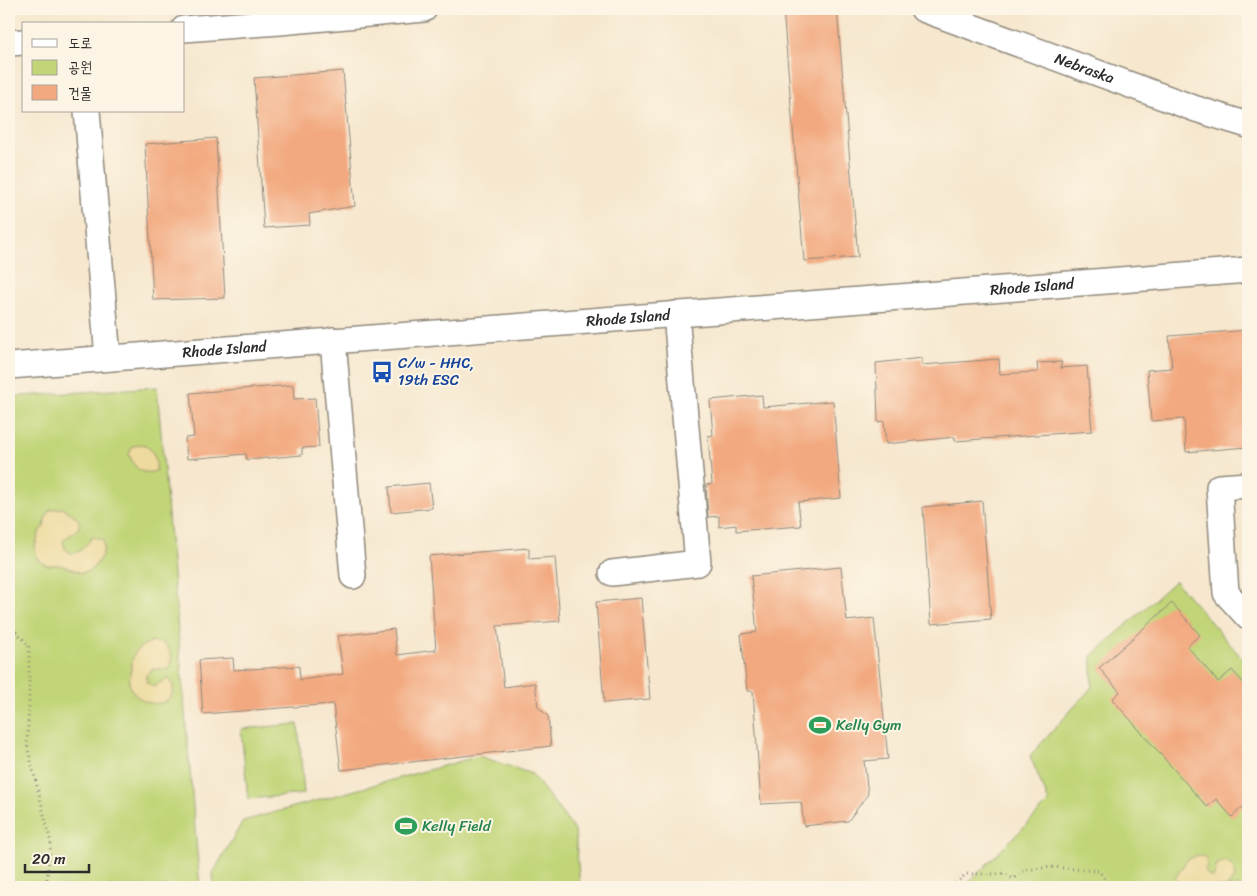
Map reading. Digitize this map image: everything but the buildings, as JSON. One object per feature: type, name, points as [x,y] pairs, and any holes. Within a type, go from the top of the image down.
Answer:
[{"type":"street","points":[[185,29],[424,9]]},
{"type":"street","name":"Nebraska","points":[[923,9],[1196,109],[1248,125]]},
{"type":"street","points":[[9,43],[22,42]]},
{"type":"street","points":[[87,112],[108,358]]},
{"type":"street","name":"Rhode Island","points":[[9,366],[1248,270]]},
{"type":"street","points":[[612,573],[698,562],[676,314]]},
{"type":"street","points":[[334,340],[352,576]]},
{"type":"street","points":[[1248,485],[1219,488],[1226,592],[1248,617]]},
{"type":"path","points":[[9,571],[10,630],[16,632],[29,646],[27,745],[51,843],[46,887]]},
{"type":"path","points":[[952,887],[966,874],[1006,874],[1013,878],[1025,870],[1052,867],[1099,871],[1106,881],[1107,887]]},
{"type":"green space","points":[[157,387],[200,887],[9,887],[9,397]]},
{"type":"green space","points":[[1175,581],[1248,665],[1248,887],[964,887],[1049,802],[1030,756],[1092,687],[1092,656]]},
{"type":"green space","points":[[298,724],[304,794],[248,799],[241,729]]},
{"type":"green space","name":"Kelly Field","points":[[479,756],[532,774],[575,831],[580,887],[214,887],[213,873],[243,821]]},
{"type":"sand","points":[[144,444],[154,456],[156,471],[146,472],[139,470],[131,459],[129,454],[133,446]]},
{"type":"sand","points":[[62,508],[79,520],[79,528],[63,541],[65,549],[72,554],[80,551],[93,537],[103,540],[104,549],[101,557],[89,571],[81,573],[58,565],[46,565],[37,559],[35,547],[40,530],[44,527],[45,519],[50,510]]},
{"type":"sand","points":[[152,642],[163,643],[170,652],[171,658],[169,669],[153,669],[146,675],[147,682],[153,687],[168,678],[173,685],[171,696],[166,701],[160,703],[147,702],[140,699],[131,688],[129,682],[135,653],[143,645]]},
{"type":"sand","points":[[1197,855],[1205,857],[1207,864],[1205,872],[1212,879],[1217,864],[1226,861],[1233,866],[1235,877],[1227,887],[1203,887],[1197,884],[1181,885],[1175,878],[1187,860]]},
{"type":"place","name":"C/w - HHC, 19th ESC","points":[[382,372]]},
{"type":"place","name":"Kelly Gym","points":[[820,725]]},
{"type":"place","name":"Kelly Field","points":[[406,826]]}]
